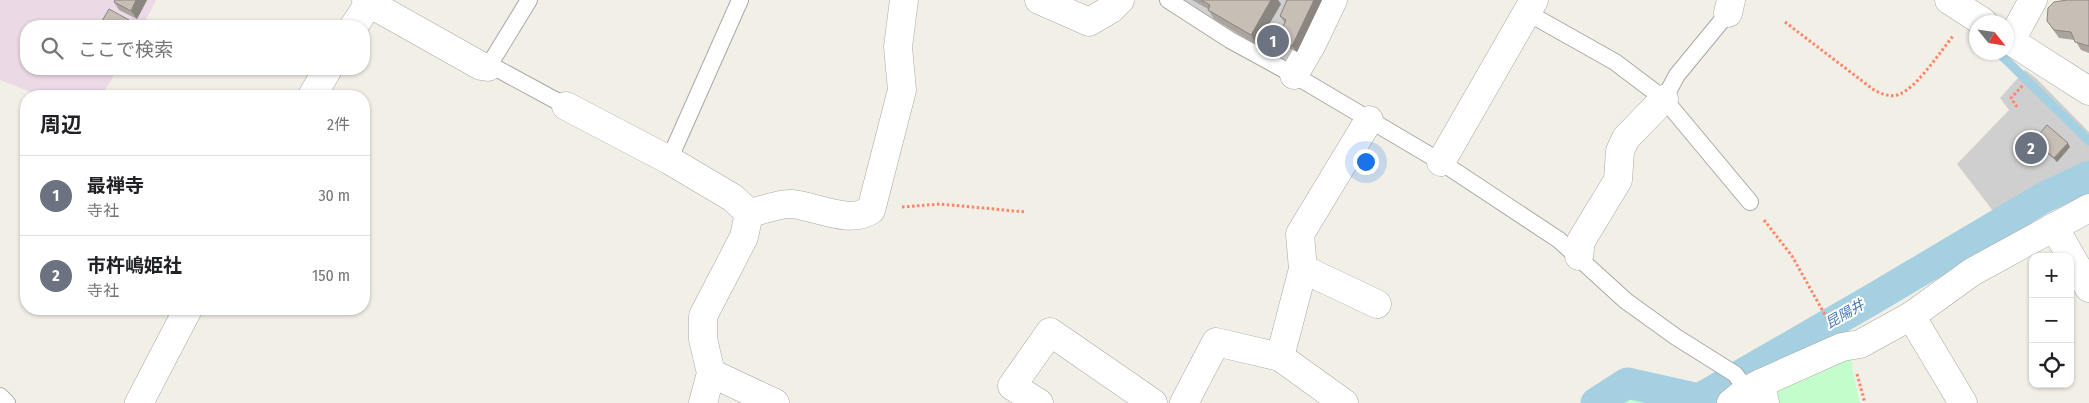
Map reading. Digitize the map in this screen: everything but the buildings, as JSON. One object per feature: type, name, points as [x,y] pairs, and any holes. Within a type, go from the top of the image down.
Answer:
[{"type":"street","points":[[749,213],[790,204],[831,214],[864,216],[871,210],[902,90],[898,47],[904,0]]},
{"type":"street","points":[[1039,0],[1089,22],[1111,10],[1120,0]]},
{"type":"street","points":[[1294,75],[1312,44],[1333,0]]},
{"type":"street","points":[[2014,31],[2033,0]]},
{"type":"street","points":[[357,20],[367,1],[481,66],[488,66]]},
{"type":"street","points":[[1441,162],[1531,6]]},
{"type":"street","points":[[2014,42],[2089,91]]},
{"type":"street","points":[[316,90],[324,75]]},
{"type":"street","points":[[1579,256],[1581,241],[1618,180],[1620,150],[1626,138],[1664,99]]},
{"type":"street","points":[[566,106],[669,160],[733,198],[749,213]]},
{"type":"street","points":[[1280,357],[1303,269],[1300,234],[1369,120]]},
{"type":"street","points":[[1747,389],[1842,346],[1860,344],[1911,316],[1972,272],[2089,208]]},
{"type":"street","points":[[703,403],[711,374],[703,339],[703,316],[744,238],[749,213]]},
{"type":"street","points":[[2054,227],[2089,288]]},
{"type":"street","points":[[1303,269],[1377,304]]},
{"type":"street","points":[[139,403],[185,315]]},
{"type":"street","points":[[1911,316],[1963,403]]},
{"type":"street","points":[[1039,403],[1012,386],[1050,332],[1147,401]]},
{"type":"street","points":[[1184,403],[1216,342],[1280,357],[1344,403]]},
{"type":"street","points":[[711,374],[775,403]]},
{"type":"lane","points":[[529,0],[488,66],[494,67],[566,106]]},
{"type":"lane","points":[[669,160],[740,0]]},
{"type":"lane","points":[[1168,0],[1230,40],[1294,75],[1441,162],[1559,240],[1579,256],[1626,301],[1747,389]]},
{"type":"lane","points":[[1531,6],[1615,62],[1664,99],[1750,202]]},
{"type":"lane","points":[[1664,99],[1677,75],[1729,6]]},
{"type":"lane","points":[[0,396],[6,403]]},
{"type":"path","points":[[1785,22],[1874,90],[1887,96],[1900,94],[1910,87],[1968,12]]},
{"type":"path","points":[[1750,202],[1792,256],[1824,312]]},
{"type":"path","points":[[871,210],[940,204],[1026,212]]},
{"type":"shaded area","points":[[0,0],[156,0],[146,20],[20,20],[20,75],[114,75],[105,90],[26,90],[0,80]]},
{"type":"shaded area","points":[[1179,0],[1322,0],[1294,59],[1280,62]]},
{"type":"shaded area","points":[[2025,70],[2037,79],[2089,132],[2089,183],[2006,228],[1957,164],[2009,110],[2000,98]]},
{"type":"green space","points":[[1853,351],[1852,367],[1860,403],[1768,403],[1766,392]]},
{"type":"green space","points":[[1629,387],[1693,402],[1695,403],[1603,403]]},
{"type":"waterway","points":[[2006,60],[2089,141]]},
{"type":"waterway","name":"昆陽井","points":[[1596,403],[1627,383],[1699,399],[2043,198],[2089,176]]},
{"type":"place","name":"最禅寺","points":[[1273,41]]},
{"type":"place","name":"市杵嶋姫社","points":[[2031,148]]}]
